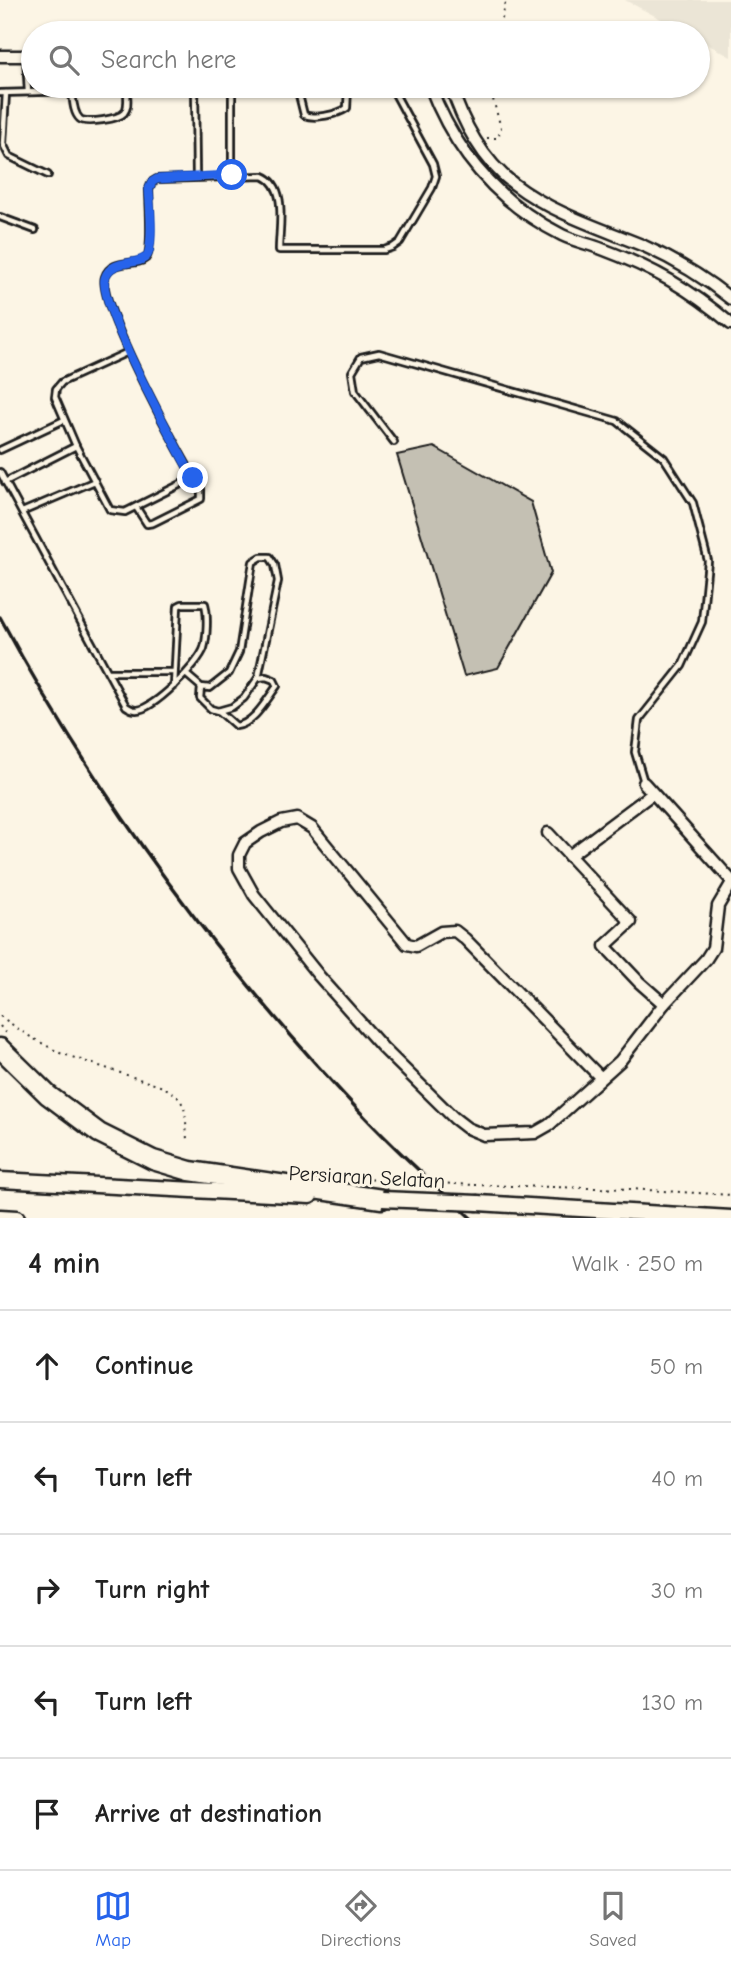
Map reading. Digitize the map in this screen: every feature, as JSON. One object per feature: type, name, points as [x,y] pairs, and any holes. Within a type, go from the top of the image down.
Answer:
[{"type":"highway","points":[[3,1041],[48,1095],[99,1133],[153,1160],[190,1171],[382,1199]]},
{"type":"main road","name":"Persiaran Selatan","points":[[0,1180],[731,1218]]},
{"type":"main road","points":[[0,1217],[18,1218]]},
{"type":"street","points":[[0,56],[21,56]]},
{"type":"street","points":[[435,98],[450,130],[472,164],[499,192],[563,235],[655,271],[701,298],[731,324]]},
{"type":"street","points":[[456,98],[462,116],[486,155],[513,183],[543,202],[680,264],[731,299]]},
{"type":"street","points":[[601,1078],[455,931],[440,932],[416,946],[407,944],[312,828],[297,819],[281,822],[245,843],[239,855],[239,868],[254,895],[319,976],[383,1048],[467,1128],[484,1135],[535,1133],[550,1125],[601,1078],[620,1060],[713,948],[718,906],[731,882],[644,783]]},
{"type":"street","points":[[569,856],[652,794]]},
{"type":"street","points":[[548,833],[631,922],[605,946],[664,1004]]},
{"type":"lane","points":[[21,92],[3,93],[5,151],[9,156],[48,175]]},
{"type":"lane","points":[[73,98],[79,119],[87,122],[123,114],[127,109],[127,98]]},
{"type":"lane","points":[[195,98],[196,177]]},
{"type":"lane","points":[[232,98],[232,175]]},
{"type":"lane","points":[[299,98],[304,115],[310,117],[342,112],[346,108],[347,98]]},
{"type":"lane","points":[[136,507],[147,524],[201,499],[201,489],[128,352],[103,288],[110,269],[148,256],[149,189],[152,182],[157,179],[263,176],[272,180],[279,190],[279,250],[384,250],[400,242],[432,188],[436,176],[433,164],[397,98]]},
{"type":"lane","points":[[0,217],[35,230]]},
{"type":"lane","points":[[128,352],[62,382],[56,389],[55,397],[76,446],[110,510],[125,512],[193,478]]},
{"type":"lane","points":[[394,442],[355,391],[352,372],[360,357],[379,353],[617,421],[664,458],[693,503],[708,561],[702,622],[682,666],[639,720],[635,752],[644,783]]},
{"type":"lane","points":[[0,450],[64,420]]},
{"type":"lane","points":[[5,482],[76,446]]},
{"type":"lane","points":[[0,472],[126,706],[134,711],[142,709],[174,687],[187,675],[204,647],[205,604],[178,606],[174,687]]},
{"type":"lane","points":[[22,512],[95,481]]},
{"type":"lane","points":[[187,675],[201,687],[210,688],[229,673],[239,652],[253,562],[261,557],[270,557],[278,580],[258,678],[244,698],[232,708],[218,711],[211,709],[200,698],[201,687]]},
{"type":"lane","points":[[109,672],[174,672]]},
{"type":"lane","points":[[218,711],[236,726],[243,725],[253,717],[277,687],[274,680],[258,678]]},
{"type":"path","points":[[502,21],[506,0]]},
{"type":"path","points":[[475,138],[498,138],[500,128],[492,98]]},
{"type":"path","points":[[0,1016],[61,1054],[177,1094],[184,1107],[187,1140]]},
{"type":"path","points":[[0,1026],[3,1041]]},
{"type":"path","points":[[352,1179],[731,1195]]},
{"type":"shaded area","points":[[625,0],[731,0],[731,57],[710,46],[710,21],[664,21]]},
{"type":"building","points":[[434,447],[531,502],[551,573],[498,668],[464,676],[397,455]]},
{"type":"railway","points":[[0,617],[77,749],[164,876],[210,937],[258,997],[360,1112],[471,1218]]},
{"type":"route","points":[[193,478],[128,352],[103,288],[110,269],[148,256],[149,189],[152,182],[157,179],[232,175]]}]
